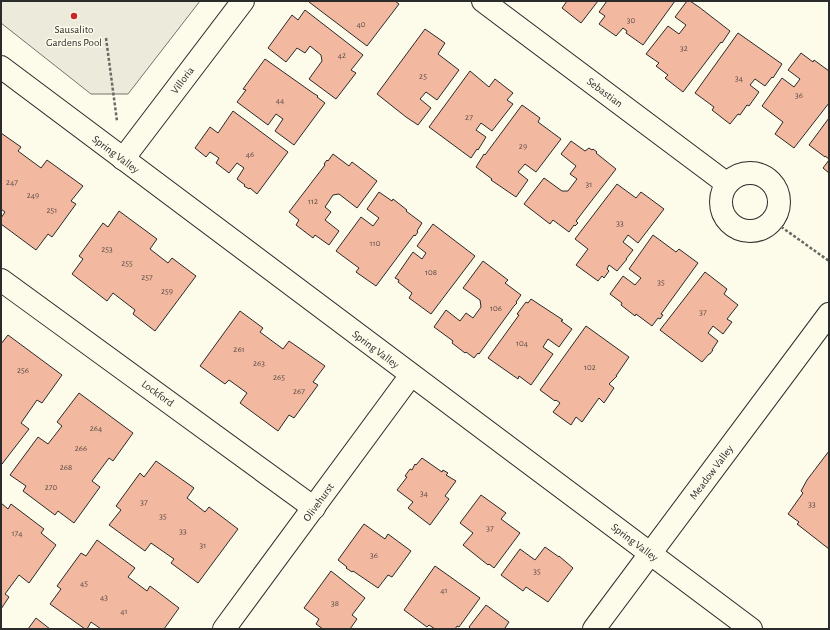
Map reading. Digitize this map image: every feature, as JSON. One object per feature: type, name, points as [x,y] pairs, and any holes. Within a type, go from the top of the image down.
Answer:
[{"type":"street","name":"Villoria","points":[[123,159],[242,1]]},
{"type":"street","name":"Sebastian","points":[[483,1],[726,183]]},
{"type":"street","name":"Spring Valley","points":[[1,67],[751,629]]},
{"type":"street","points":[[751,172],[765,176],[775,186],[780,199],[777,214],[773,220],[768,225],[755,231],[741,230],[729,223],[721,211],[720,196],[726,183],[737,174],[751,172]]},
{"type":"street","name":"Lockford","points":[[1,280],[314,508]]},
{"type":"street","name":"Meadow Valley","points":[[594,629],[829,314]]},
{"type":"street","name":"Olivehurst","points":[[224,629],[411,375]]},
{"type":"path","points":[[106,38],[123,159]]},
{"type":"path","points":[[773,220],[829,261]]},
{"type":"shaded area","points":[[1,1],[200,1],[128,94],[91,94],[1,23]]},
{"type":"building","points":[[395,1],[399,4],[367,46],[309,2]]},
{"type":"building","points":[[567,1],[598,1],[581,23],[562,8]]},
{"type":"building","points":[[607,1],[675,1],[643,45],[626,33],[627,31],[623,28],[616,36],[599,24],[605,16],[599,12]]},
{"type":"building","points":[[687,1],[690,1],[699,7],[730,31],[683,92],[665,78],[668,75],[656,66],[659,63],[646,54],[668,26],[679,34],[686,25],[675,17]]},
{"type":"building","points":[[305,10],[363,55],[351,70],[356,73],[336,99],[309,79],[322,61],[321,55],[310,46],[305,53],[297,48],[286,62],[268,48],[292,15],[298,20]]},
{"type":"building","points":[[425,29],[445,43],[438,54],[459,70],[437,100],[426,92],[420,99],[431,108],[418,125],[377,94]]},
{"type":"building","points":[[738,33],[782,64],[773,78],[772,77],[765,86],[755,79],[750,85],[759,92],[749,106],[747,105],[740,115],[738,114],[730,124],[712,110],[714,107],[695,93]]},
{"type":"building","points":[[801,53],[829,71],[829,103],[794,148],[775,134],[783,122],[762,106],[782,78],[794,87],[800,79],[788,70]]},
{"type":"building","points":[[265,59],[318,96],[317,97],[325,103],[294,145],[275,131],[283,119],[276,114],[268,125],[237,102],[246,90],[243,89]]},
{"type":"building","points":[[470,71],[489,87],[495,79],[513,93],[507,100],[513,104],[492,131],[481,123],[476,130],[486,137],[471,158],[429,127]]},
{"type":"building","points":[[522,105],[540,118],[538,122],[561,139],[536,172],[525,164],[518,172],[528,180],[516,197],[491,180],[492,179],[476,167],[484,154],[485,155]]},
{"type":"building","points":[[233,111],[288,152],[257,194],[250,188],[249,189],[244,186],[245,185],[237,179],[244,168],[237,163],[229,173],[216,163],[219,158],[210,152],[206,157],[195,148],[210,127],[218,133]]},
{"type":"building","points":[[829,118],[829,159],[809,145]]},
{"type":"building","points":[[1,133],[21,147],[18,151],[41,168],[47,160],[83,186],[71,201],[76,204],[52,237],[48,234],[36,250],[1,224],[1,218],[5,212],[1,209]]},
{"type":"building","points":[[571,141],[585,151],[589,148],[592,150],[593,149],[616,169],[576,221],[578,223],[575,226],[574,225],[569,232],[553,220],[550,224],[524,204],[544,178],[562,191],[568,191],[577,179],[570,174],[576,166],[561,154]]},
{"type":"building","points":[[333,154],[349,166],[352,162],[377,181],[357,208],[339,194],[333,195],[325,207],[331,212],[325,220],[339,231],[329,245],[315,235],[313,238],[296,225],[299,220],[289,212]]},
{"type":"building","points":[[829,160],[829,173],[823,168]]},
{"type":"building","points":[[617,184],[636,198],[641,192],[664,209],[638,243],[628,235],[623,242],[633,250],[617,271],[609,265],[607,269],[609,271],[604,278],[602,276],[598,281],[576,265],[588,249],[575,239]]},
{"type":"building","points":[[379,192],[392,201],[393,199],[422,223],[417,231],[418,232],[415,236],[414,235],[376,286],[356,272],[359,268],[336,251],[361,217],[373,226],[379,218],[367,209]]},
{"type":"building","points":[[119,211],[157,239],[150,249],[168,263],[172,258],[196,276],[155,331],[133,314],[135,310],[113,293],[107,301],[72,274],[83,259],[79,256],[103,223],[108,227]]},
{"type":"building","points":[[433,224],[475,256],[431,314],[409,298],[412,293],[395,278],[413,252],[422,259],[426,253],[417,246]]},
{"type":"building","points":[[653,235],[676,252],[679,249],[698,263],[661,314],[663,315],[660,319],[658,318],[652,326],[636,314],[635,316],[610,294],[623,276],[635,285],[641,278],[629,269]]},
{"type":"building","points":[[483,261],[508,280],[505,283],[521,295],[516,302],[517,303],[479,354],[478,353],[474,358],[452,343],[453,341],[434,327],[446,310],[460,321],[466,313],[473,318],[481,307],[480,300],[463,288]]},
{"type":"building","points":[[705,272],[727,289],[724,294],[738,305],[727,319],[732,322],[723,334],[713,326],[708,333],[718,341],[710,354],[702,362],[660,330]]},
{"type":"building","points":[[531,299],[563,320],[561,321],[572,329],[559,347],[548,339],[543,347],[553,354],[531,385],[519,376],[518,379],[488,358],[519,315],[517,314],[526,302],[528,303]]},
{"type":"building","points":[[240,311],[263,328],[260,332],[283,349],[289,341],[325,366],[313,382],[318,385],[294,418],[289,415],[278,431],[240,403],[247,393],[229,380],[225,384],[200,366]]},
{"type":"building","points":[[586,326],[629,357],[617,376],[609,384],[614,388],[604,403],[599,398],[582,422],[576,417],[571,425],[553,412],[560,403],[540,390]]},
{"type":"building","points":[[8,335],[62,375],[42,403],[37,400],[21,423],[29,429],[2,464],[1,344]]},
{"type":"building","points":[[79,393],[133,433],[113,461],[109,458],[92,481],[100,487],[74,523],[58,511],[55,515],[23,491],[26,486],[10,475],[38,437],[48,444],[62,426],[57,422]]},
{"type":"building","points":[[829,451],[829,549],[797,524],[799,522],[788,514],[803,493],[801,491],[807,480]]},
{"type":"building","points":[[422,458],[442,472],[443,470],[448,473],[446,475],[456,481],[445,496],[449,499],[430,525],[408,508],[413,502],[397,490],[407,477],[405,476],[410,469],[412,470],[415,464],[416,465]]},
{"type":"building","points":[[156,461],[194,488],[187,498],[205,512],[209,507],[238,529],[198,583],[171,563],[174,559],[151,543],[145,551],[109,525],[121,510],[116,506],[140,473],[144,477]]},
{"type":"building","points":[[481,495],[506,513],[501,519],[520,533],[494,568],[463,545],[473,533],[460,523]]},
{"type":"building","points":[[1,503],[8,509],[11,504],[44,529],[41,533],[56,545],[29,583],[19,575],[5,594],[9,597],[1,609]]},
{"type":"building","points":[[364,524],[385,539],[388,534],[411,551],[392,577],[388,575],[378,588],[346,568],[347,567],[338,560]]},
{"type":"building","points":[[97,540],[135,568],[128,577],[147,591],[150,586],[179,608],[164,629],[101,629],[91,622],[87,629],[85,629],[50,604],[61,589],[57,586],[81,553],[86,556]]},
{"type":"building","points":[[545,547],[573,568],[548,602],[526,587],[523,591],[501,575],[520,549],[535,560]]},
{"type":"building","points":[[435,566],[480,598],[459,627],[457,626],[455,629],[435,629],[429,625],[427,627],[404,610]]},
{"type":"building","points":[[331,571],[365,598],[352,615],[357,619],[350,629],[323,629],[316,624],[319,619],[304,608]]},
{"type":"building","points":[[486,605],[509,622],[505,628],[507,629],[471,629],[469,627]]},
{"type":"building","points":[[36,618],[50,629],[28,629]]},
{"type":"place","name":"Sausalito Gardens Pool","points":[[74,16]]}]
